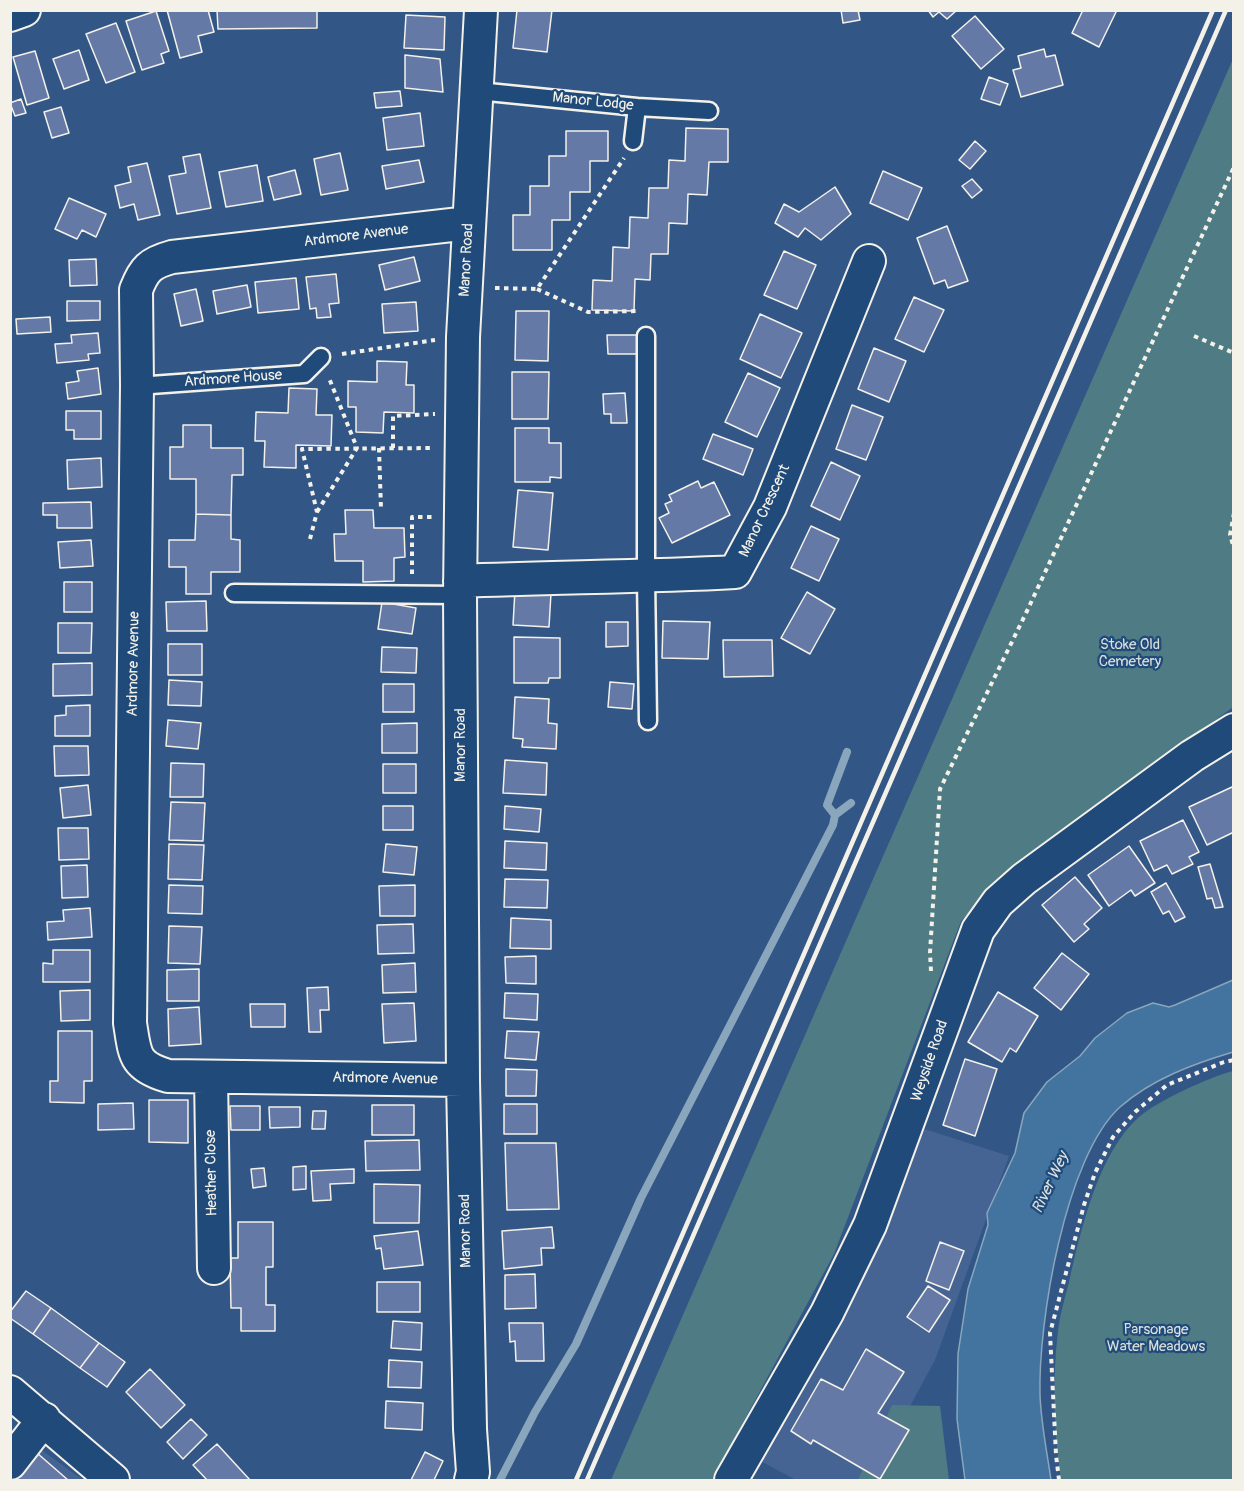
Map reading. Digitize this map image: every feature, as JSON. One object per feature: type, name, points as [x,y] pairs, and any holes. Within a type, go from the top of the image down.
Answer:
[{"type":"street","points":[[10,15],[24,10]]},
{"type":"street","name":"Manor Road","points":[[471,1480],[473,1472],[463,1080],[460,588],[463,337],[481,10]]},
{"type":"street","name":"Ardmore Avenue","points":[[463,1080],[168,1076],[155,1072],[142,1064],[134,1052],[130,1023],[136,290],[141,275],[159,260],[172,257],[469,223]]},
{"type":"street","name":"Manor Crescent","points":[[460,588],[588,576],[646,577],[735,572],[770,507],[869,261]]},
{"type":"street","name":"Weyside Road","points":[[731,1480],[827,1313],[870,1225],[978,930],[998,902],[1024,879],[1192,756],[1233,730]]},
{"type":"street","name":"Heather Close","points":[[211,1077],[214,1268]]},
{"type":"street","points":[[10,1392],[113,1480]]},
{"type":"street","points":[[10,1463],[44,1419]]},
{"type":"lane","name":"Manor Lodge","points":[[478,91],[709,111]]},
{"type":"lane","points":[[633,141],[637,106]]},
{"type":"lane","points":[[646,336],[648,721]]},
{"type":"lane","name":"Ardmore House","points":[[137,386],[304,375],[321,357]]},
{"type":"lane","points":[[234,593],[412,596],[460,588]]},
{"type":"path","points":[[537,289],[633,141]]},
{"type":"path","points":[[932,974],[930,953],[940,789],[1027,611],[1233,167]]},
{"type":"path","points":[[466,288],[537,289],[588,312],[639,311]]},
{"type":"path","points":[[1194,336],[1233,353]]},
{"type":"path","points":[[357,448],[321,357],[463,337]]},
{"type":"path","points":[[393,448],[393,416],[462,413]]},
{"type":"path","points":[[310,539],[317,512],[357,448]]},
{"type":"path","points":[[379,448],[381,509]]},
{"type":"path","points":[[317,512],[302,449],[462,448]]},
{"type":"path","points":[[1233,513],[1230,535],[1233,548]]},
{"type":"path","points":[[412,596],[412,517],[461,516]]},
{"type":"path","points":[[1059,1480],[1050,1333],[1084,1205],[1095,1173],[1113,1137],[1135,1112],[1167,1085],[1233,1060]]},
{"type":"shaded area","points":[[918,1127],[1009,1156],[935,1360],[870,1480],[796,1480],[755,1458]]},
{"type":"shaded area","points":[[11,1428],[83,1480],[11,1480]]},
{"type":"green space","name":"Stoke Old Cemetery","points":[[1233,59],[1233,707],[1009,871],[961,921],[834,1254],[712,1480],[611,1480],[884,854]]},
{"type":"green space","name":"Parsonage Water Meadows","points":[[1233,1071],[1233,1480],[1061,1480],[1055,1406],[1058,1331],[1079,1239],[1102,1171],[1125,1132],[1139,1117],[1184,1090]]},
{"type":"green space","points":[[892,1405],[940,1406],[949,1480],[858,1480]]},
{"type":"water","name":"River Wey","points":[[1233,980],[1233,1052],[1159,1080],[1120,1107],[1101,1131],[1084,1163],[1070,1201],[1050,1285],[1041,1364],[1040,1395],[1051,1480],[965,1480],[957,1419],[958,1354],[968,1289],[988,1225],[987,1213],[1015,1153],[1024,1113],[1047,1082],[1080,1056],[1095,1038],[1127,1013],[1153,1003],[1169,1007]]},
{"type":"building","points":[[167,10],[208,10],[214,32],[198,36],[202,52],[180,58]]},
{"type":"building","points":[[217,10],[317,10],[317,28],[218,29]]},
{"type":"building","points":[[517,10],[552,10],[547,52],[513,48]]},
{"type":"building","points":[[841,10],[858,10],[860,20],[843,23]]},
{"type":"building","points":[[928,10],[957,10],[947,19],[939,12],[933,17]]},
{"type":"building","points":[[1083,10],[1117,10],[1099,47],[1072,33]]},
{"type":"building","points":[[156,11],[169,51],[161,54],[164,63],[142,70],[126,21]]},
{"type":"building","points":[[406,15],[445,17],[444,50],[404,48]]},
{"type":"building","points":[[975,16],[1004,49],[981,69],[952,36]]},
{"type":"building","points":[[116,23],[135,72],[106,83],[86,34]]},
{"type":"building","points":[[1044,49],[1046,57],[1055,55],[1063,85],[1021,97],[1013,70],[1021,68],[1018,56]]},
{"type":"building","points":[[79,50],[89,80],[64,89],[53,59]]},
{"type":"building","points":[[35,51],[49,98],[27,105],[13,57]]},
{"type":"building","points":[[405,55],[440,59],[443,92],[405,88]]},
{"type":"building","points":[[989,77],[1008,84],[1000,105],[981,99]]},
{"type":"building","points":[[400,91],[402,106],[376,108],[374,93]]},
{"type":"building","points":[[21,99],[26,113],[15,116],[10,103]]},
{"type":"building","points":[[61,107],[69,133],[52,138],[44,112]]},
{"type":"building","points":[[420,113],[424,146],[387,150],[383,118]]},
{"type":"building","points":[[686,128],[728,129],[728,162],[709,162],[707,195],[688,194],[687,224],[669,223],[668,254],[651,254],[650,280],[635,279],[634,311],[592,310],[593,280],[612,281],[613,247],[629,248],[630,217],[648,218],[649,188],[668,188],[669,160],[685,161]]},
{"type":"building","points":[[566,131],[608,131],[608,161],[590,161],[590,192],[570,192],[570,220],[552,220],[552,250],[513,250],[513,215],[530,215],[530,186],[549,186],[549,156],[566,156]]},
{"type":"building","points":[[975,141],[986,151],[970,169],[959,160]]},
{"type":"building","points":[[340,153],[348,190],[321,195],[314,159]]},
{"type":"building","points":[[200,154],[211,208],[177,214],[169,176],[186,173],[183,157]]},
{"type":"building","points":[[419,160],[424,182],[386,189],[382,166]]},
{"type":"building","points":[[147,163],[160,215],[138,220],[134,204],[120,208],[115,186],[131,182],[128,167]]},
{"type":"building","points":[[257,165],[263,201],[226,207],[219,172]]},
{"type":"building","points":[[295,170],[301,194],[274,200],[268,177]]},
{"type":"building","points":[[883,171],[922,188],[908,220],[870,203]]},
{"type":"building","points":[[972,179],[982,190],[972,198],[962,186]]},
{"type":"building","points":[[835,187],[851,214],[821,240],[805,228],[798,237],[775,223],[784,204],[799,212]]},
{"type":"building","points":[[69,198],[106,214],[96,237],[82,230],[77,239],[55,229]]},
{"type":"building","points":[[947,226],[968,281],[948,288],[945,280],[934,284],[917,238]]},
{"type":"building","points":[[784,251],[816,265],[797,309],[764,295]]},
{"type":"building","points":[[414,257],[420,281],[385,290],[379,265]]},
{"type":"building","points":[[96,259],[97,285],[70,286],[69,260]]},
{"type":"building","points":[[336,274],[339,303],[329,304],[331,317],[317,318],[316,308],[310,309],[306,277]]},
{"type":"building","points":[[296,278],[299,309],[258,313],[255,282]]},
{"type":"building","points":[[247,285],[251,307],[217,314],[213,291]]},
{"type":"building","points":[[196,289],[203,321],[181,326],[174,294]]},
{"type":"building","points":[[914,297],[944,310],[924,352],[895,339]]},
{"type":"building","points":[[67,301],[100,301],[100,320],[67,321]]},
{"type":"building","points":[[416,302],[418,331],[384,333],[382,304]]},
{"type":"building","points":[[516,311],[549,311],[548,361],[515,360]]},
{"type":"building","points":[[760,314],[802,333],[781,378],[740,359]]},
{"type":"building","points":[[50,317],[51,332],[17,334],[16,319]]},
{"type":"building","points":[[98,333],[100,353],[88,354],[89,360],[57,363],[55,344],[72,343],[71,335]]},
{"type":"building","points":[[607,335],[641,335],[641,354],[608,354]]},
{"type":"building","points":[[874,348],[906,361],[889,402],[858,389]]},
{"type":"building","points":[[377,361],[407,362],[406,385],[414,385],[414,413],[384,412],[383,433],[356,432],[356,407],[348,407],[348,381],[377,382]]},
{"type":"building","points":[[98,368],[101,394],[68,399],[66,383],[79,381],[77,371]]},
{"type":"building","points":[[512,372],[549,372],[548,419],[512,419]]},
{"type":"building","points":[[748,373],[780,388],[757,437],[725,422]]},
{"type":"building","points":[[289,388],[317,389],[316,415],[332,415],[331,446],[296,445],[296,468],[264,467],[265,441],[255,441],[256,412],[288,413]]},
{"type":"building","points":[[625,393],[627,423],[611,423],[611,414],[604,414],[603,394]]},
{"type":"building","points":[[852,405],[883,417],[866,460],[836,449]]},
{"type":"building","points":[[66,411],[101,411],[101,439],[74,439],[74,430],[66,430]]},
{"type":"building","points":[[183,425],[211,425],[211,448],[243,448],[243,475],[232,475],[231,515],[196,514],[196,479],[170,479],[170,447],[183,447]]},
{"type":"building","points":[[515,428],[549,428],[549,443],[561,443],[561,478],[550,477],[550,482],[515,482]]},
{"type":"building","points":[[713,434],[753,449],[743,475],[703,459]]},
{"type":"building","points":[[101,458],[102,487],[68,489],[67,460]]},
{"type":"building","points":[[831,462],[860,476],[840,520],[811,506]]},
{"type":"building","points":[[698,481],[701,488],[714,482],[730,515],[672,543],[659,518],[669,513],[665,504],[672,501],[669,495]]},
{"type":"building","points":[[518,490],[553,493],[548,550],[513,547]]},
{"type":"building","points":[[91,502],[92,528],[57,528],[57,515],[43,515],[43,503]]},
{"type":"building","points":[[345,510],[373,510],[374,528],[404,528],[405,557],[394,558],[394,581],[363,582],[363,561],[335,561],[334,534],[346,534]]},
{"type":"building","points":[[196,514],[231,515],[231,539],[240,540],[240,572],[211,572],[211,594],[186,594],[186,567],[169,567],[169,540],[195,540]]},
{"type":"building","points":[[811,526],[839,539],[819,581],[791,568]]},
{"type":"building","points":[[91,540],[93,566],[60,568],[58,542]]},
{"type":"building","points":[[64,582],[92,582],[92,612],[64,612]]},
{"type":"building","points":[[515,590],[551,593],[549,627],[513,625]]},
{"type":"building","points":[[807,592],[835,609],[810,654],[781,638]]},
{"type":"building","points":[[206,601],[207,631],[167,631],[166,602]]},
{"type":"building","points":[[382,602],[416,608],[412,634],[378,629]]},
{"type":"building","points":[[663,621],[710,622],[708,659],[662,658]]},
{"type":"building","points":[[606,622],[628,622],[628,646],[606,647]]},
{"type":"building","points":[[58,623],[92,623],[91,653],[58,653]]},
{"type":"building","points":[[514,637],[560,638],[560,678],[549,678],[548,683],[514,683]]},
{"type":"building","points":[[723,640],[772,640],[773,676],[724,677]]},
{"type":"building","points":[[168,644],[202,644],[202,675],[168,675]]},
{"type":"building","points":[[382,647],[417,648],[416,673],[381,672]]},
{"type":"building","points":[[92,663],[92,695],[53,696],[53,664]]},
{"type":"building","points":[[169,680],[202,682],[201,706],[168,705]]},
{"type":"building","points":[[610,682],[634,684],[632,709],[608,707]]},
{"type":"building","points":[[383,684],[414,684],[414,712],[383,712]]},
{"type":"building","points":[[515,697],[549,699],[548,723],[557,724],[556,749],[522,747],[523,739],[513,738]]},
{"type":"building","points":[[90,705],[90,736],[55,736],[55,716],[66,715],[66,706]]},
{"type":"building","points":[[168,720],[201,723],[198,749],[166,746]]},
{"type":"building","points":[[417,723],[417,753],[382,753],[382,724]]},
{"type":"building","points":[[54,746],[88,746],[89,775],[55,776]]},
{"type":"building","points":[[505,760],[547,763],[546,795],[503,793]]},
{"type":"building","points":[[171,763],[204,764],[203,797],[170,797]]},
{"type":"building","points":[[383,764],[416,764],[416,793],[383,793]]},
{"type":"building","points":[[88,785],[91,815],[63,818],[60,788]]},
{"type":"building","points":[[1232,787],[1234,791],[1234,832],[1207,845],[1189,807]]},
{"type":"building","points":[[171,802],[205,803],[203,841],[169,840]]},
{"type":"building","points":[[383,806],[413,806],[413,830],[383,830]]},
{"type":"building","points":[[505,806],[541,809],[539,832],[504,829]]},
{"type":"building","points":[[1183,820],[1199,852],[1189,857],[1193,864],[1172,874],[1167,865],[1154,871],[1140,841]]},
{"type":"building","points":[[58,828],[88,828],[89,859],[59,860]]},
{"type":"building","points":[[505,841],[547,843],[546,870],[504,868]]},
{"type":"building","points":[[169,844],[204,845],[202,880],[168,879]]},
{"type":"building","points":[[386,844],[417,847],[414,875],[383,872]]},
{"type":"building","points":[[1129,846],[1155,883],[1135,896],[1131,890],[1109,906],[1088,875]]},
{"type":"building","points":[[1210,864],[1223,907],[1215,908],[1212,898],[1207,899],[1198,867]]},
{"type":"building","points":[[87,865],[88,897],[62,898],[61,866]]},
{"type":"building","points":[[1075,877],[1102,908],[1084,924],[1089,929],[1074,942],[1042,905]]},
{"type":"building","points":[[505,879],[548,880],[547,908],[504,907]]},
{"type":"building","points":[[1166,883],[1185,917],[1175,922],[1169,911],[1163,914],[1151,892]]},
{"type":"building","points":[[169,885],[203,886],[202,914],[168,913]]},
{"type":"building","points":[[415,885],[415,916],[380,916],[379,886]]},
{"type":"building","points":[[90,908],[92,937],[48,940],[47,922],[64,921],[63,910]]},
{"type":"building","points":[[511,918],[551,920],[551,949],[510,948]]},
{"type":"building","points":[[413,924],[414,953],[378,954],[377,925]]},
{"type":"building","points":[[169,926],[202,927],[200,964],[168,963]]},
{"type":"building","points":[[53,950],[90,950],[90,982],[43,982],[43,963],[53,964]]},
{"type":"building","points":[[1062,953],[1089,974],[1061,1010],[1034,988]]},
{"type":"building","points":[[536,956],[536,984],[506,983],[505,957]]},
{"type":"building","points":[[415,963],[416,992],[383,993],[382,965]]},
{"type":"building","points":[[199,969],[199,1001],[167,1001],[167,970]]},
{"type":"building","points":[[328,987],[329,1010],[320,1010],[321,1032],[309,1032],[307,988]]},
{"type":"building","points":[[90,990],[90,1020],[61,1021],[60,991]]},
{"type":"building","points":[[998,992],[1038,1016],[1016,1052],[1010,1048],[1002,1062],[968,1042]]},
{"type":"building","points":[[505,993],[538,994],[537,1020],[504,1018]]},
{"type":"building","points":[[414,1003],[416,1041],[384,1043],[382,1004]]},
{"type":"building","points":[[250,1004],[285,1004],[285,1027],[251,1027]]},
{"type":"building","points":[[199,1007],[201,1044],[169,1046],[168,1009]]},
{"type":"building","points":[[58,1031],[92,1031],[92,1081],[84,1081],[84,1103],[50,1102],[50,1081],[58,1081]]},
{"type":"building","points":[[507,1031],[539,1032],[536,1060],[505,1058]]},
{"type":"building","points":[[965,1059],[997,1069],[975,1136],[943,1125]]},
{"type":"building","points":[[506,1069],[537,1070],[536,1096],[506,1096]]},
{"type":"building","points":[[149,1100],[188,1100],[188,1143],[149,1142]]},
{"type":"building","points":[[133,1103],[134,1129],[98,1130],[98,1104]]},
{"type":"building","points":[[504,1104],[537,1104],[537,1134],[504,1134]]},
{"type":"building","points":[[372,1105],[414,1105],[414,1135],[372,1135]]},
{"type":"building","points":[[230,1106],[260,1106],[260,1130],[231,1130]]},
{"type":"building","points":[[269,1107],[300,1107],[300,1127],[270,1128]]},
{"type":"building","points":[[313,1111],[326,1111],[325,1129],[312,1129]]},
{"type":"building","points":[[419,1140],[420,1170],[366,1171],[365,1141]]},
{"type":"building","points":[[505,1143],[556,1143],[559,1209],[507,1210]]},
{"type":"building","points":[[306,1166],[306,1189],[293,1190],[293,1167]]},
{"type":"building","points":[[264,1168],[266,1186],[253,1188],[251,1169]]},
{"type":"building","points":[[354,1169],[354,1183],[330,1184],[331,1200],[313,1201],[311,1171]]},
{"type":"building","points":[[374,1184],[420,1185],[419,1223],[374,1223]]},
{"type":"building","points":[[238,1222],[273,1222],[273,1267],[266,1267],[266,1305],[275,1305],[275,1331],[241,1331],[241,1308],[231,1308],[230,1258],[238,1258]]},
{"type":"building","points":[[552,1227],[554,1248],[541,1248],[542,1265],[504,1269],[502,1231]]},
{"type":"building","points":[[418,1231],[423,1265],[384,1269],[381,1248],[376,1249],[374,1236]]},
{"type":"building","points":[[940,1242],[964,1251],[949,1290],[926,1281]]},
{"type":"building","points":[[535,1274],[536,1308],[505,1309],[505,1275]]},
{"type":"building","points":[[377,1282],[420,1282],[420,1312],[377,1312]]},
{"type":"building","points":[[928,1286],[950,1300],[929,1332],[907,1317]]},
{"type":"building","points":[[26,1291],[51,1308],[33,1334],[10,1318],[10,1312]]},
{"type":"building","points":[[51,1308],[99,1343],[80,1368],[33,1334]]},
{"type":"building","points":[[393,1321],[422,1323],[421,1350],[391,1348]]},
{"type":"building","points":[[509,1323],[543,1323],[544,1361],[516,1361],[515,1341],[510,1342]]},
{"type":"building","points":[[99,1343],[125,1362],[107,1387],[80,1368]]},
{"type":"building","points":[[866,1349],[904,1372],[878,1413],[909,1430],[880,1479],[813,1440],[811,1444],[791,1431],[821,1379],[843,1390]]},
{"type":"building","points":[[389,1360],[422,1362],[421,1388],[388,1387]]},
{"type":"building","points":[[150,1369],[185,1405],[161,1428],[126,1392]]},
{"type":"building","points":[[386,1401],[423,1403],[422,1430],[385,1428]]},
{"type":"building","points":[[191,1419],[207,1435],[183,1459],[167,1442]]},
{"type":"building","points":[[217,1444],[250,1480],[207,1480],[193,1465]]},
{"type":"building","points":[[425,1452],[443,1461],[434,1480],[411,1480]]},
{"type":"building","points":[[37,1453],[68,1480],[12,1479]]},
{"type":"waterway","points":[[835,815],[827,805],[847,752]]},
{"type":"waterway","points":[[500,1480],[535,1412],[576,1344],[641,1198],[833,825],[835,815],[851,803]]},
{"type":"railway","points":[[576,1480],[1213,10]]},
{"type":"railway","points":[[587,1480],[1226,10]]}]
